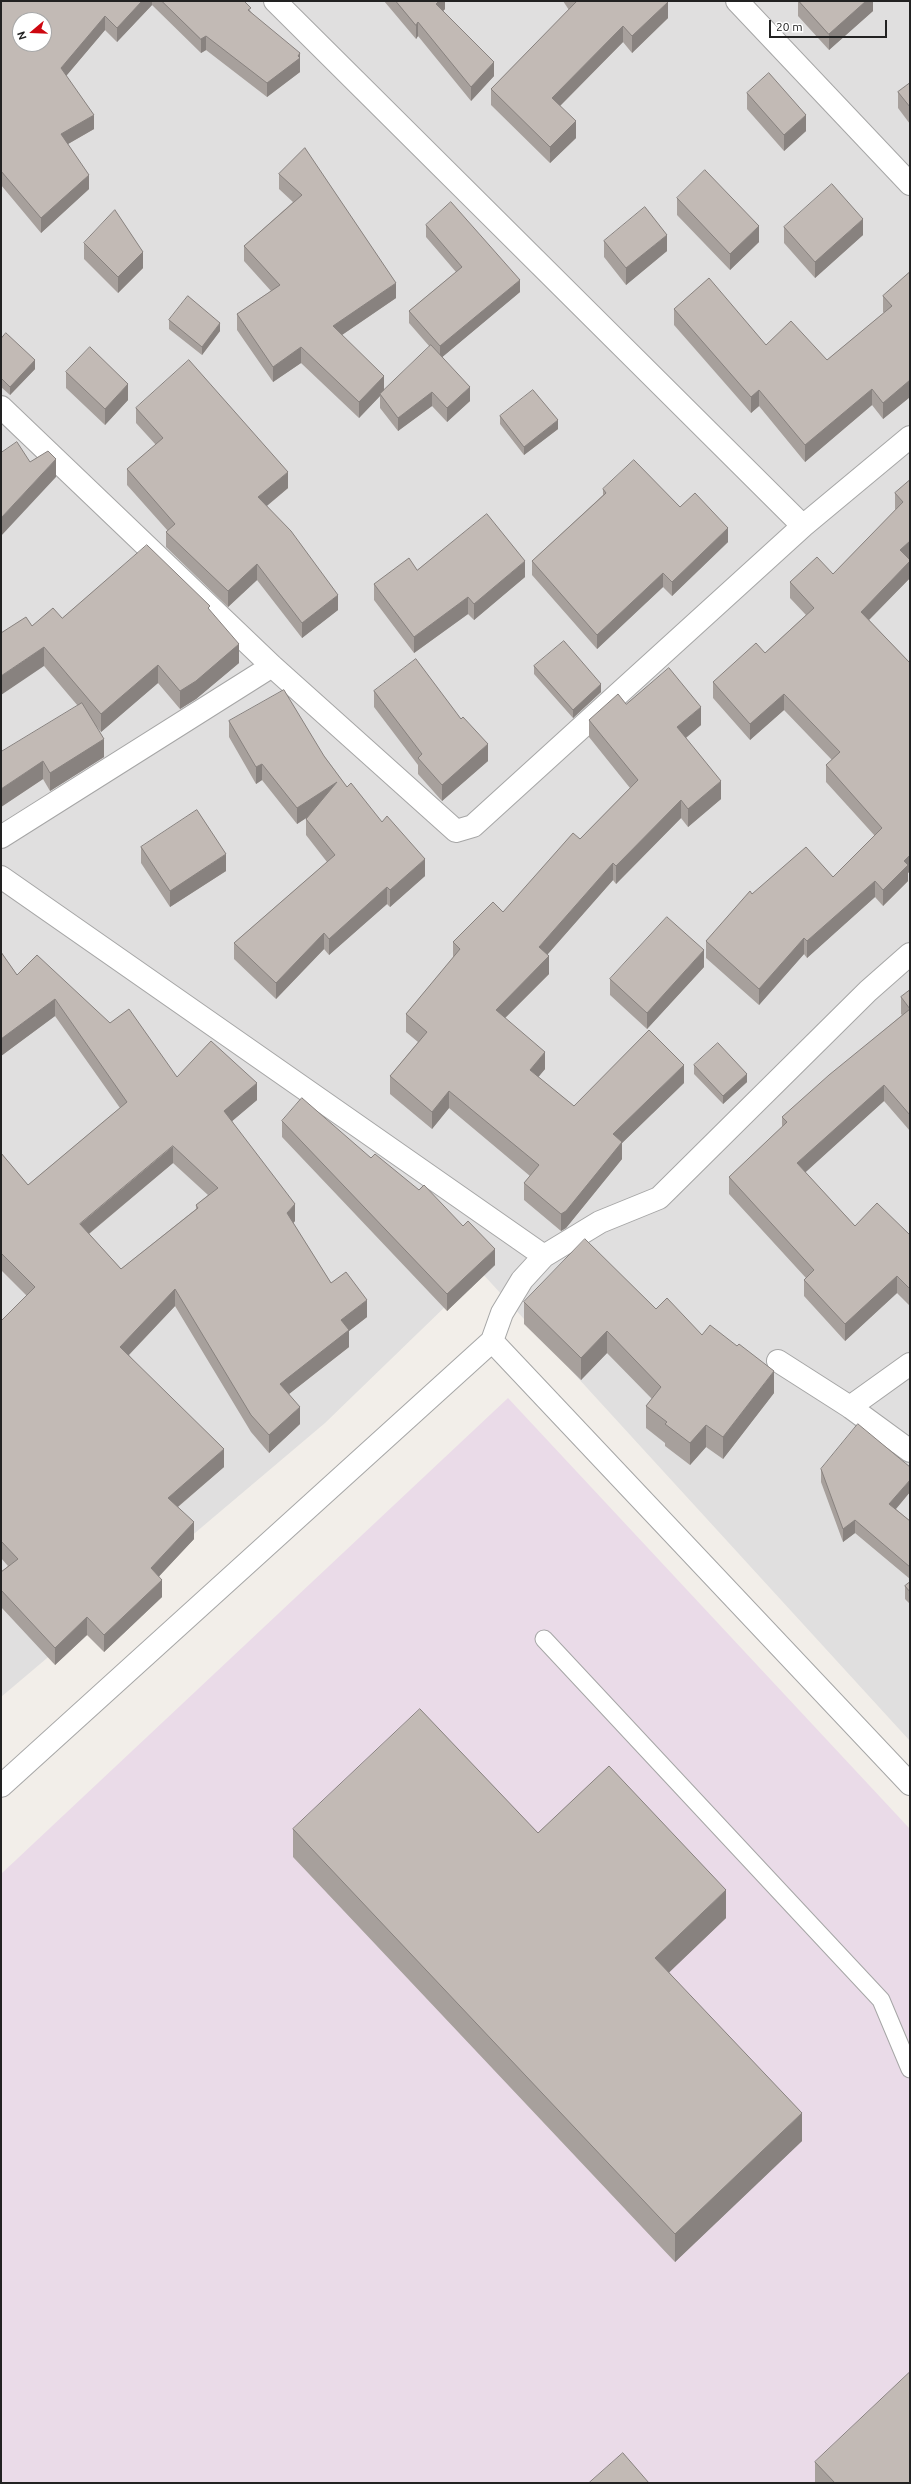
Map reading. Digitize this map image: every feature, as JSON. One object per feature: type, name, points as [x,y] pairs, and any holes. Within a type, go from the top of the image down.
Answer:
[{"type":"street","points":[[274,1],[803,526]]},
{"type":"street","points":[[737,1],[910,184]]},
{"type":"street","points":[[1,407],[272,666],[456,831],[473,826],[803,526],[910,438]]},
{"type":"street","points":[[1,837],[272,666]]},
{"type":"street","points":[[1,877],[544,1256]]},
{"type":"street","points":[[1,1786],[492,1341],[502,1313],[522,1280],[544,1256],[600,1222],[659,1198],[868,991],[910,954]]},
{"type":"street","points":[[492,1341],[910,1784]]},
{"type":"street","points":[[778,1361],[850,1407],[910,1451]]},
{"type":"street","points":[[850,1407],[910,1364]]},
{"type":"lane","points":[[544,1639],[881,2000],[910,2069]]},
{"type":"shaded area","points":[[1,1],[910,1],[910,1741],[481,1272],[325,1423],[1,1697]]},
{"type":"shaded area","points":[[508,1398],[910,1829],[910,2483],[1,2483],[1,1874]]},
{"type":"building","points":[[1,1],[142,1],[117,28],[105,16],[61,68],[94,115],[61,134],[89,175],[41,218],[1,171]]},
{"type":"building","points":[[162,1],[244,1],[251,8],[248,10],[300,53],[298,56],[300,58],[267,83],[206,36],[201,39]]},
{"type":"building","points":[[396,1],[439,1],[436,4],[494,62],[471,87],[418,22],[416,25]]},
{"type":"building","points":[[575,1],[668,2],[632,36],[623,26],[552,98],[576,121],[550,147],[491,89],[576,2]]},
{"type":"building","points":[[799,1],[866,1],[829,34]]},
{"type":"building","points":[[769,73],[806,115],[784,135],[747,93]]},
{"type":"building","points":[[910,83],[910,107],[898,92]]},
{"type":"building","points":[[305,148],[396,283],[333,326],[384,376],[359,402],[301,347],[273,367],[237,314],[280,285],[244,246],[302,195],[279,174]]},
{"type":"building","points":[[705,170],[759,226],[730,254],[677,198]]},
{"type":"building","points":[[832,184],[863,219],[815,262],[784,227]]},
{"type":"building","points":[[451,202],[520,280],[440,346],[409,311],[462,267],[426,225]]},
{"type":"building","points":[[645,207],[667,235],[626,268],[604,241]]},
{"type":"building","points":[[115,210],[143,252],[118,277],[84,243]]},
{"type":"building","points":[[910,272],[910,380],[883,403],[872,389],[805,445],[759,390],[751,397],[674,309],[709,278],[766,345],[791,321],[827,360],[892,306],[883,296]]},
{"type":"building","points":[[188,296],[220,323],[202,347],[169,320]]},
{"type":"building","points":[[6,333],[35,360],[10,387],[1,378],[1,339]]},
{"type":"building","points":[[431,345],[470,387],[447,408],[432,392],[398,418],[380,394]]},
{"type":"building","points":[[90,347],[128,384],[105,409],[66,372]]},
{"type":"building","points":[[189,360],[288,472],[258,497],[291,531],[338,595],[302,623],[257,564],[228,591],[166,532],[175,524],[127,469],[163,438],[136,408]]},
{"type":"building","points":[[533,390],[558,420],[524,447],[500,416]]},
{"type":"building","points":[[17,442],[30,462],[48,451],[56,459],[1,518],[1,453]]},
{"type":"building","points":[[634,460],[680,507],[695,493],[728,528],[672,582],[663,573],[597,635],[532,561],[606,493],[603,489]]},
{"type":"building","points":[[910,480],[910,541],[900,550],[910,561],[861,612],[910,663],[910,855],[904,861],[908,865],[883,890],[875,881],[807,941],[804,938],[759,989],[706,941],[750,891],[752,894],[806,847],[833,877],[882,828],[826,765],[840,752],[784,694],[750,724],[713,682],[756,643],[765,653],[814,608],[790,582],[817,557],[833,574],[903,502],[895,493]]},
{"type":"building","points":[[487,514],[525,561],[474,604],[468,597],[414,637],[374,584],[409,558],[417,570]]},
{"type":"building","points":[[147,545],[210,606],[208,608],[239,644],[196,681],[180,691],[158,665],[101,714],[44,647],[1,676],[1,633],[26,617],[32,626],[53,608],[62,618]]},
{"type":"building","points":[[564,641],[601,684],[573,710],[534,666]]},
{"type":"building","points":[[416,659],[461,719],[463,717],[488,744],[442,785],[418,758],[422,754],[374,691]]},
{"type":"building","points":[[669,668],[701,707],[677,727],[721,781],[688,809],[681,800],[616,866],[613,863],[539,947],[549,956],[496,1010],[545,1052],[530,1070],[574,1106],[649,1030],[684,1065],[613,1134],[622,1142],[566,1211],[561,1214],[524,1183],[539,1165],[449,1091],[432,1112],[390,1076],[427,1032],[406,1014],[460,949],[453,942],[493,902],[503,912],[573,833],[580,839],[638,780],[589,720],[618,694],[626,704]]},
{"type":"building","points":[[284,690],[324,756],[347,787],[351,783],[382,822],[387,816],[425,859],[390,890],[387,887],[329,939],[324,933],[276,983],[234,943],[335,855],[306,819],[337,782],[297,808],[262,764],[256,767],[229,721]]},
{"type":"building","points":[[82,703],[104,739],[50,773],[43,761],[1,789],[1,752]]},
{"type":"building","points":[[197,810],[226,854],[170,891],[141,847]]},
{"type":"building","points":[[667,917],[704,950],[647,1013],[610,979]]},
{"type":"building","points":[[1,952],[17,975],[37,955],[110,1023],[129,1009],[177,1077],[211,1041],[257,1083],[224,1111],[295,1204],[287,1213],[331,1283],[346,1272],[367,1300],[341,1320],[349,1330],[280,1384],[300,1407],[269,1435],[251,1415],[175,1289],[120,1347],[224,1449],[168,1498],[194,1522],[151,1568],[162,1580],[104,1635],[87,1617],[55,1648],[1,1590],[1,1572],[18,1559],[1,1541],[1,1321],[35,1287],[1,1253],[1,1153],[28,1185],[127,1102],[55,999],[1,1039]],"holes":[[[173,1146],[218,1188],[196,1205],[198,1208],[121,1269],[80,1224]]]},
{"type":"building","points":[[910,990],[910,1009],[901,997]]},
{"type":"building","points":[[910,1009],[910,1115],[884,1085],[797,1163],[855,1226],[877,1203],[910,1235],[910,1289],[897,1276],[845,1324],[804,1280],[814,1270],[729,1177],[787,1122],[782,1117],[829,1075]]},
{"type":"building","points":[[718,1043],[747,1074],[723,1096],[694,1065]]},
{"type":"building","points":[[302,1098],[371,1158],[375,1154],[419,1190],[424,1185],[463,1226],[468,1221],[495,1249],[447,1294],[282,1121]]},
{"type":"building","points":[[585,1239],[656,1309],[667,1298],[702,1335],[710,1325],[737,1346],[739,1344],[774,1371],[723,1437],[706,1425],[690,1443],[665,1424],[667,1422],[646,1406],[661,1387],[607,1331],[581,1358],[524,1302]]},
{"type":"building","points":[[858,1424],[910,1467],[910,1480],[889,1504],[910,1521],[910,1567],[855,1520],[843,1529],[821,1469]]},
{"type":"building","points":[[910,1582],[910,1592],[905,1586]]},
{"type":"building","points":[[420,1709],[538,1833],[609,1766],[726,1890],[655,1958],[802,2113],[675,2234],[293,1829]]},
{"type":"building","points":[[910,2372],[910,2483],[835,2483],[815,2462]]},
{"type":"building","points":[[623,2453],[649,2483],[589,2483]]}]
